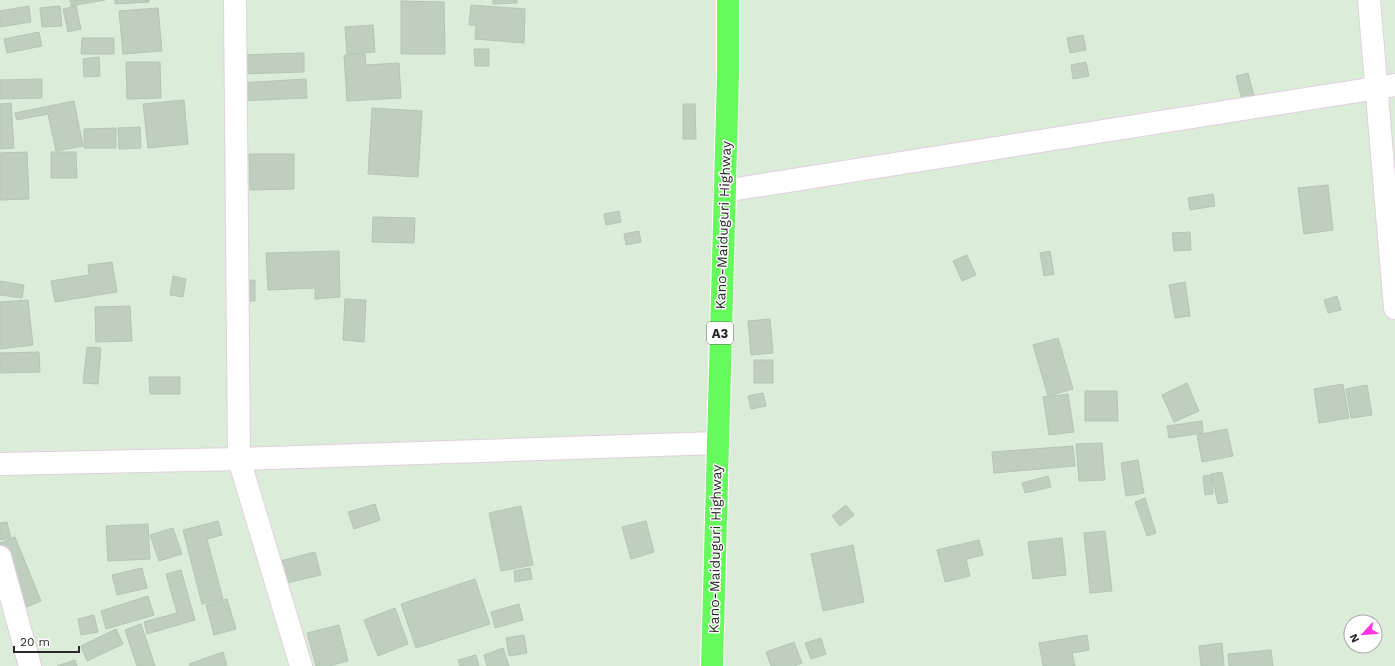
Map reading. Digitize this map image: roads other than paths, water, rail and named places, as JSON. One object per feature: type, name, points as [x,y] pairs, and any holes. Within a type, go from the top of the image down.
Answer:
[{"type":"highway","name":"Kano-Maiduguri Highway","points":[[712,666],[728,75],[728,0]]},
{"type":"street","points":[[235,0],[239,459],[301,666]]},
{"type":"street","points":[[1369,0],[1386,87],[1395,308]]},
{"type":"street","points":[[724,190],[1386,87]]},
{"type":"street","points":[[0,464],[239,459],[717,443]]},
{"type":"street","points":[[0,557],[30,666]]}]
